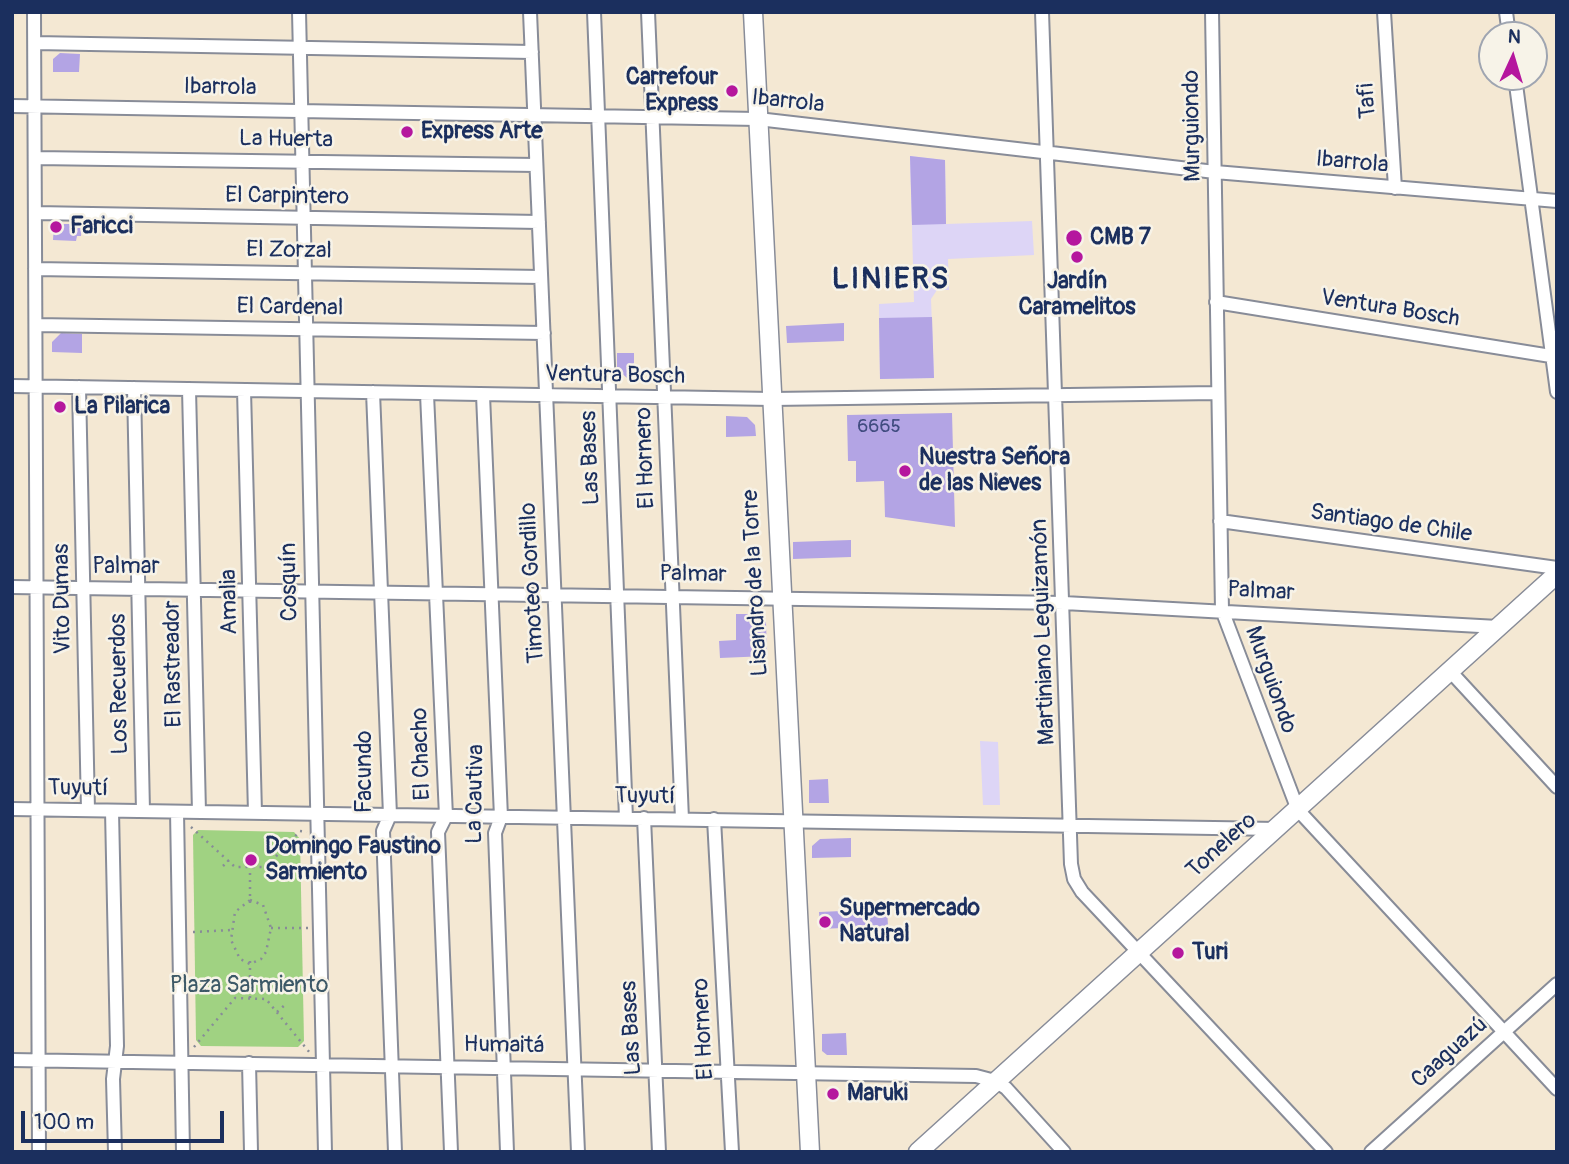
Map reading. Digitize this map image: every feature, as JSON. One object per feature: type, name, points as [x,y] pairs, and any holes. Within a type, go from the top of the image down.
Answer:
[{"type":"street","points":[[34,12],[39,1152]]},
{"type":"street","name":"Cosquín","points":[[299,12],[325,1152]]},
{"type":"street","name":"Timoteo Gordillo","points":[[530,12],[578,1152]]},
{"type":"street","name":"Las Bases","points":[[594,12],[626,818]]},
{"type":"street","name":"El Hornero","points":[[648,12],[682,819]]},
{"type":"street","name":"Lisandro de la Torre","points":[[753,12],[810,1152]]},
{"type":"street","name":"Martiniano Leguizamón","points":[[1042,12],[1074,878],[1082,892],[1326,1152]]},
{"type":"street","name":"Murguiondo","points":[[1212,12],[1222,610],[1298,810],[1557,1089]]},
{"type":"street","name":"Tafi","points":[[1384,12],[1395,188]]},
{"type":"street","points":[[35,43],[531,52]]},
{"type":"street","points":[[1517,91],[1557,392]]},
{"type":"street","name":"Ibarrola","points":[[12,106],[758,119],[1215,172],[1557,201]]},
{"type":"street","name":"La Huerta","points":[[36,158],[536,165]]},
{"type":"street","name":"El Carpintero","points":[[36,213],[538,222]]},
{"type":"street","name":"El Zorzal","points":[[35,268],[541,277]]},
{"type":"street","name":"Ventura Bosch","points":[[1216,302],[1554,357]]},
{"type":"street","name":"El Cardenal","points":[[36,324],[544,333]]},
{"type":"street","name":"Ventura Bosch","points":[[12,386],[772,399],[1217,393]]},
{"type":"street","name":"Vito Dumas","points":[[79,387],[88,810]]},
{"type":"street","name":"Los Recuerdos","points":[[134,388],[143,811]]},
{"type":"street","name":"El Rastreador","points":[[189,389],[199,812]]},
{"type":"street","name":"Amalia","points":[[244,390],[255,813]]},
{"type":"street","name":"Facundo","points":[[373,393],[390,815],[383,831],[395,1152]]},
{"type":"street","name":"El Chacho","points":[[427,394],[446,816],[438,832],[451,1152]]},
{"type":"street","name":"La Cautiva","points":[[483,395],[501,817],[495,833],[507,1152]]},
{"type":"street","name":"Santiago de Chile","points":[[1220,522],[1557,571]]},
{"type":"street","name":"Tonelero","points":[[918,1152],[1298,810],[1557,571]]},
{"type":"street","name":"Palmar","points":[[12,587],[1064,603],[1499,627]]},
{"type":"street","points":[[1450,671],[1557,788]]},
{"type":"street","name":"Tuyutí","points":[[12,809],[1071,823],[1277,829]]},
{"type":"street","points":[[112,811],[114,1152]]},
{"type":"street","points":[[177,812],[183,1152]]},
{"type":"street","name":"Las Bases","points":[[644,818],[659,1152]]},
{"type":"street","name":"El Hornero","points":[[715,819],[732,1152]]},
{"type":"street","name":"Caaguazú","points":[[1371,1152],[1557,984]]},
{"type":"street","name":"Humaitá","points":[[12,1060],[727,1070],[976,1076],[995,1081]]},
{"type":"street","points":[[249,1063],[251,1152]]},
{"type":"street","points":[[995,1081],[1006,1088],[1064,1152]]},
{"type":"path","points":[[196,832],[235,867],[266,867],[300,831],[316,832]]},
{"type":"path","points":[[223,866],[229,860]]},
{"type":"path","points":[[250,867],[250,902]]},
{"type":"path","points":[[250,902],[262,905],[271,928],[266,951],[261,959],[250,962],[240,959],[234,950],[231,930],[235,912],[250,902]]},
{"type":"path","points":[[271,928],[302,928]]},
{"type":"path","points":[[194,932],[231,930]]},
{"type":"path","points":[[250,962],[250,998]]},
{"type":"path","points":[[198,1042],[235,998],[266,999],[323,1065]]},
{"type":"path","points":[[277,1012],[287,1003]]},
{"type":"shaded area","points":[[910,156],[945,160],[946,224],[1032,221],[1034,255],[948,259],[949,290],[937,290],[931,299],[934,378],[880,379],[879,304],[914,302]]},
{"type":"shaded area","points":[[980,741],[998,742],[1000,805],[983,805]]},
{"type":"green space","name":"Plaza Sarmiento","points":[[198,830],[294,832],[300,839],[304,1041],[298,1047],[201,1046],[196,1040],[193,835]]},
{"type":"building","points":[[60,53],[80,54],[79,72],[53,72],[53,59]]},
{"type":"building","points":[[910,156],[945,160],[946,224],[912,225]]},
{"type":"building","points":[[54,224],[82,224],[81,236],[77,236],[76,241],[53,240]]},
{"type":"building","points":[[932,317],[934,378],[880,379],[879,318]]},
{"type":"building","points":[[844,323],[844,341],[787,343],[786,326]]},
{"type":"building","points":[[61,333],[82,334],[82,353],[52,352],[52,342]]},
{"type":"building","points":[[617,353],[634,353],[634,379],[627,378],[617,369]]},
{"type":"building","name":"Nuestra Señora de las Nieves","points":[[952,413],[955,527],[885,517],[884,481],[856,482],[856,461],[848,461],[847,415]]},
{"type":"building","points":[[726,416],[747,417],[755,425],[756,436],[726,437]]},
{"type":"building","points":[[851,540],[851,557],[793,559],[793,542]]},
{"type":"building","points":[[736,614],[756,614],[766,622],[767,656],[720,658],[719,641],[736,640]]},
{"type":"building","points":[[828,779],[829,803],[809,803],[809,780]]},
{"type":"building","points":[[851,838],[851,857],[812,858],[812,846],[820,839]]},
{"type":"building","points":[[887,909],[888,926],[820,929],[819,912]]},
{"type":"building","points":[[846,1033],[847,1055],[827,1055],[822,1051],[822,1034]]},
{"type":"place","name":"Carrefour Express","points":[[732,91]]},
{"type":"place","name":"Express Arte","points":[[407,132]]},
{"type":"place","name":"Faricci","points":[[56,227]]},
{"type":"place","name":"CMB 7","points":[[1074,238]]},
{"type":"place","name":"Jardín Caramelitos","points":[[1077,257]]},
{"type":"place","name":"La Pilarica","points":[[60,407]]},
{"type":"place","name":"Nuestra Señora de las Nieves","points":[[905,471]]},
{"type":"place","name":"Domingo Faustino Sarmiento","points":[[251,860]]},
{"type":"place","name":"Supermercado Natural","points":[[825,922]]},
{"type":"place","name":"Turi","points":[[1178,953]]},
{"type":"place","name":"Maruki","points":[[833,1094]]},
{"type":"district","name":"LINIERS","points":[[891,280]]}]
